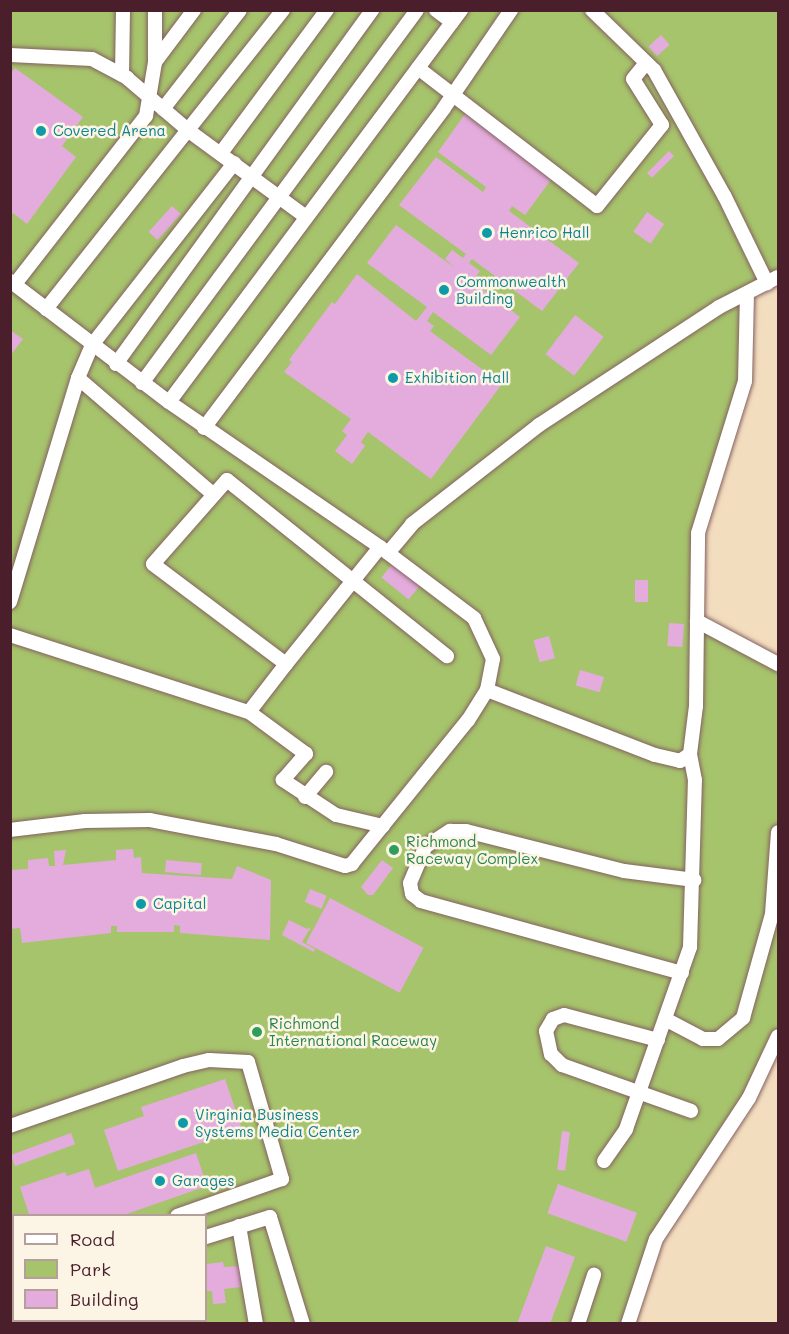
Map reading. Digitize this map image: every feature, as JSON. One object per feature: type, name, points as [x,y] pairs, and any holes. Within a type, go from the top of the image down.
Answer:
[{"type":"street","points":[[122,75],[123,10]]},
{"type":"street","points":[[10,830],[85,821],[150,820],[276,844],[345,866],[352,864],[448,747],[487,690],[492,659],[474,618],[384,550],[204,428],[116,364],[13,282],[141,124],[151,100],[154,10]]},
{"type":"street","points":[[154,62],[194,10]]},
{"type":"street","points":[[163,109],[240,10]]},
{"type":"street","points":[[46,309],[283,10]]},
{"type":"street","points":[[221,153],[327,10]]},
{"type":"street","points":[[116,364],[372,10]]},
{"type":"street","points":[[142,382],[417,10]]},
{"type":"street","points":[[169,402],[456,16],[436,10]]},
{"type":"street","points":[[204,428],[444,108],[511,10]]},
{"type":"street","points":[[249,712],[354,579],[412,524],[539,425],[719,307],[773,280],[646,63],[592,10]]},
{"type":"street","points":[[10,55],[92,59],[122,75],[189,131],[306,217]]},
{"type":"street","points":[[418,68],[597,206],[662,125],[633,79],[646,63]]},
{"type":"street","points":[[10,602],[78,378],[92,345],[234,163]]},
{"type":"street","points":[[604,1161],[626,1129],[690,947],[694,880],[695,780],[690,754],[696,706],[700,520],[745,381],[747,293]]},
{"type":"street","points":[[78,378],[214,495]]},
{"type":"street","points":[[286,664],[153,564],[227,480],[354,579],[447,656]]},
{"type":"street","points":[[697,621],[778,664]]},
{"type":"street","points":[[10,635],[249,712],[306,754],[283,780],[305,797],[336,815],[383,826]]},
{"type":"street","points":[[487,690],[655,754],[680,761],[690,754]]},
{"type":"street","points":[[305,797],[326,772]]},
{"type":"street","points":[[682,973],[421,901],[412,894],[410,883],[425,847],[450,831],[466,831],[624,871],[694,880]]},
{"type":"street","points":[[665,1019],[703,1039],[724,1036],[743,1018],[772,914],[778,832]]},
{"type":"street","points":[[658,1040],[564,1015],[553,1019],[546,1030],[551,1054],[562,1065],[691,1111]]},
{"type":"street","points":[[628,1323],[656,1239],[749,1098],[778,1036]]},
{"type":"street","points":[[10,1126],[183,1066],[209,1060],[248,1062],[282,1179],[196,1212]]},
{"type":"street","points":[[207,1237],[270,1217],[303,1323]]},
{"type":"street","points":[[239,1226],[256,1323]]},
{"type":"street","points":[[578,1323],[594,1275]]},
{"type":"green space","name":"Richmond Raceway Complex","points":[[10,11],[778,11],[778,277],[747,293],[744,368],[700,520],[697,620],[778,664],[778,1036],[757,1079],[678,1196],[625,1323],[11,1323]]},
{"type":"building","points":[[661,35],[670,45],[657,56],[648,46]]},
{"type":"building","name":"Covered Arena","points":[[15,68],[83,117],[62,146],[76,157],[27,224],[13,213],[10,216],[10,74]]},
{"type":"building","points":[[465,114],[553,177],[525,215],[512,206],[509,211],[579,263],[542,311],[472,259],[469,263],[480,271],[473,281],[461,273],[520,317],[491,355],[433,312],[427,321],[434,326],[430,331],[502,384],[431,479],[368,432],[361,442],[365,446],[352,464],[335,451],[347,435],[342,431],[351,419],[284,372],[292,362],[289,360],[332,302],[335,304],[357,274],[416,321],[427,307],[367,263],[396,225],[455,268],[445,259],[452,250],[463,258],[466,254],[399,205],[436,157],[483,192],[486,187],[438,152]]},
{"type":"building","points":[[669,151],[674,156],[652,178],[647,173]]},
{"type":"building","points":[[172,206],[181,214],[157,240],[149,232]]},
{"type":"building","points":[[647,212],[664,224],[650,244],[633,232]]},
{"type":"building","points":[[575,315],[604,337],[574,376],[546,354]]},
{"type":"building","points":[[10,330],[23,339],[10,356]]},
{"type":"building","points":[[394,562],[421,584],[409,600],[381,578]]},
{"type":"building","points":[[635,580],[648,580],[648,602],[635,602]]},
{"type":"building","points":[[669,623],[684,624],[682,647],[667,646]]},
{"type":"building","points":[[549,636],[555,658],[539,662],[534,640]]},
{"type":"building","points":[[580,670],[604,677],[600,692],[576,685]]},
{"type":"building","name":"Capital","points":[[133,849],[134,858],[141,857],[142,873],[232,879],[237,866],[271,880],[270,940],[180,933],[180,926],[174,925],[174,932],[117,932],[117,926],[111,926],[111,933],[22,943],[20,928],[10,929],[10,870],[28,869],[28,860],[48,858],[49,866],[55,866],[54,851],[66,850],[63,865],[116,860],[116,850]]},
{"type":"building","points":[[166,860],[202,863],[201,875],[165,872]]},
{"type":"building","points":[[382,860],[393,868],[373,895],[368,895],[361,887]]},
{"type":"building","points":[[310,889],[327,896],[321,909],[305,902]]},
{"type":"building","points":[[330,898],[424,948],[400,993],[306,943]]},
{"type":"building","points":[[289,920],[307,929],[311,927],[302,942],[315,949],[314,952],[282,935]]},
{"type":"building","name":"Virginia Business Systems Media Center","points":[[225,1079],[242,1129],[118,1171],[104,1130],[144,1116],[141,1107]]},
{"type":"building","points":[[562,1131],[570,1132],[565,1171],[557,1170]]},
{"type":"building","points":[[71,1133],[75,1144],[15,1166],[11,1155]]},
{"type":"building","name":"Garages","points":[[196,1153],[207,1186],[127,1214],[29,1214],[20,1187],[65,1172],[67,1176],[89,1169],[95,1188]]},
{"type":"building","points":[[558,1184],[637,1213],[626,1242],[547,1213]]},
{"type":"building","points":[[10,1219],[12,1219],[12,1252],[10,1252]]},
{"type":"building","points":[[546,1246],[575,1257],[550,1324],[517,1324]]},
{"type":"building","points":[[223,1262],[224,1267],[239,1266],[242,1271],[241,1287],[224,1289],[226,1303],[213,1304],[212,1291],[207,1291],[207,1264]]},
{"type":"place","name":"Covered Arena","points":[[41,131]]},
{"type":"place","name":"Henrico Hall","points":[[487,233]]},
{"type":"place","name":"Commonwealth Building","points":[[444,290]]},
{"type":"place","name":"Exhibition Hall","points":[[393,378]]},
{"type":"place","name":"Richmond Raceway Complex","points":[[394,850]]},
{"type":"place","name":"Capital","points":[[141,904]]},
{"type":"place","name":"Richmond International Raceway","points":[[257,1032]]},
{"type":"place","name":"Virginia Business Systems Media Center","points":[[183,1123]]},
{"type":"place","name":"Garages","points":[[160,1181]]}]
